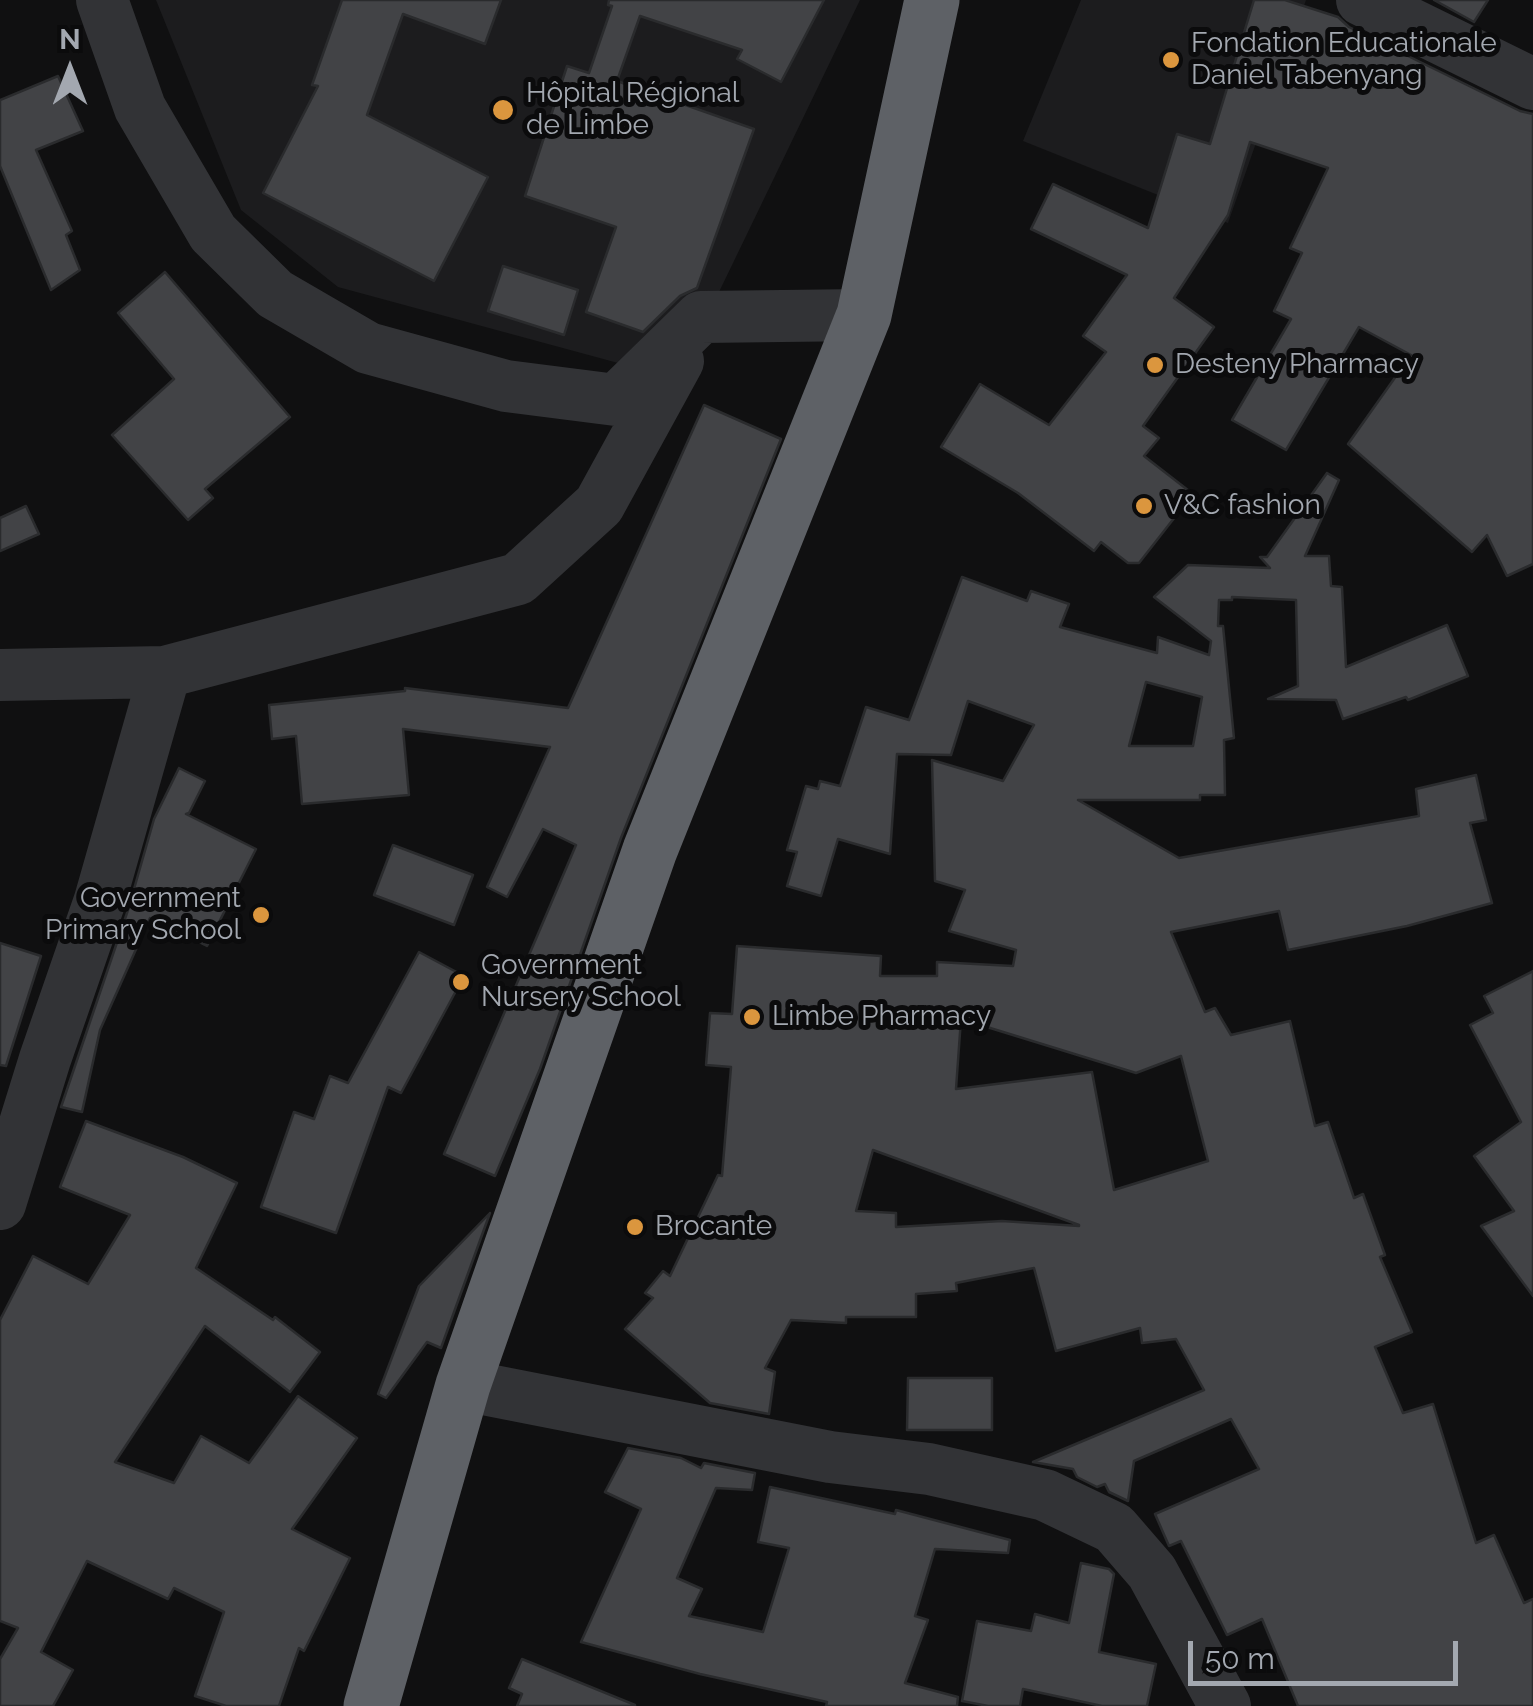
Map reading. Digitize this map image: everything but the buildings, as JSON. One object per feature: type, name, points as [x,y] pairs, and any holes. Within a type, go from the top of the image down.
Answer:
[{"type":"highway","points":[[371,1706],[463,1385],[650,850],[864,315],[932,0]]},
{"type":"street","points":[[102,0],[140,108],[214,234],[275,294],[368,348],[506,386],[616,400],[701,317],[864,315]]},
{"type":"street","points":[[1362,0],[1533,84]]},
{"type":"street","points":[[0,676],[166,672],[518,579],[599,505],[701,317]]},
{"type":"street","points":[[0,1204],[100,900],[166,672]]},
{"type":"street","points":[[463,1385],[830,1457],[930,1469],[1045,1495],[1114,1528],[1152,1572],[1225,1706]]},
{"type":"shaded area","name":"Hôpital Régional de Limbe","points":[[156,0],[860,0],[677,379],[338,287],[241,210]]},
{"type":"shaded area","name":"Fondation Educationale Daniel Tabenyang","points":[[1081,0],[1306,0],[1228,223],[1023,141]]},
{"type":"place","name":"Fondation Educationale Daniel Tabenyang","points":[[1171,60]]},
{"type":"place","name":"Hôpital Régional de Limbe","points":[[503,110]]},
{"type":"place","name":"Desteny Pharmacy","points":[[1155,365]]},
{"type":"place","name":"V&C fashion","points":[[1144,506]]},
{"type":"place","name":"Government Primary School","points":[[261,915]]},
{"type":"place","name":"Government Nursery School","points":[[461,982]]},
{"type":"place","name":"Limbe Pharmacy","points":[[752,1017]]},
{"type":"place","name":"Brocante","points":[[635,1227]]}]
